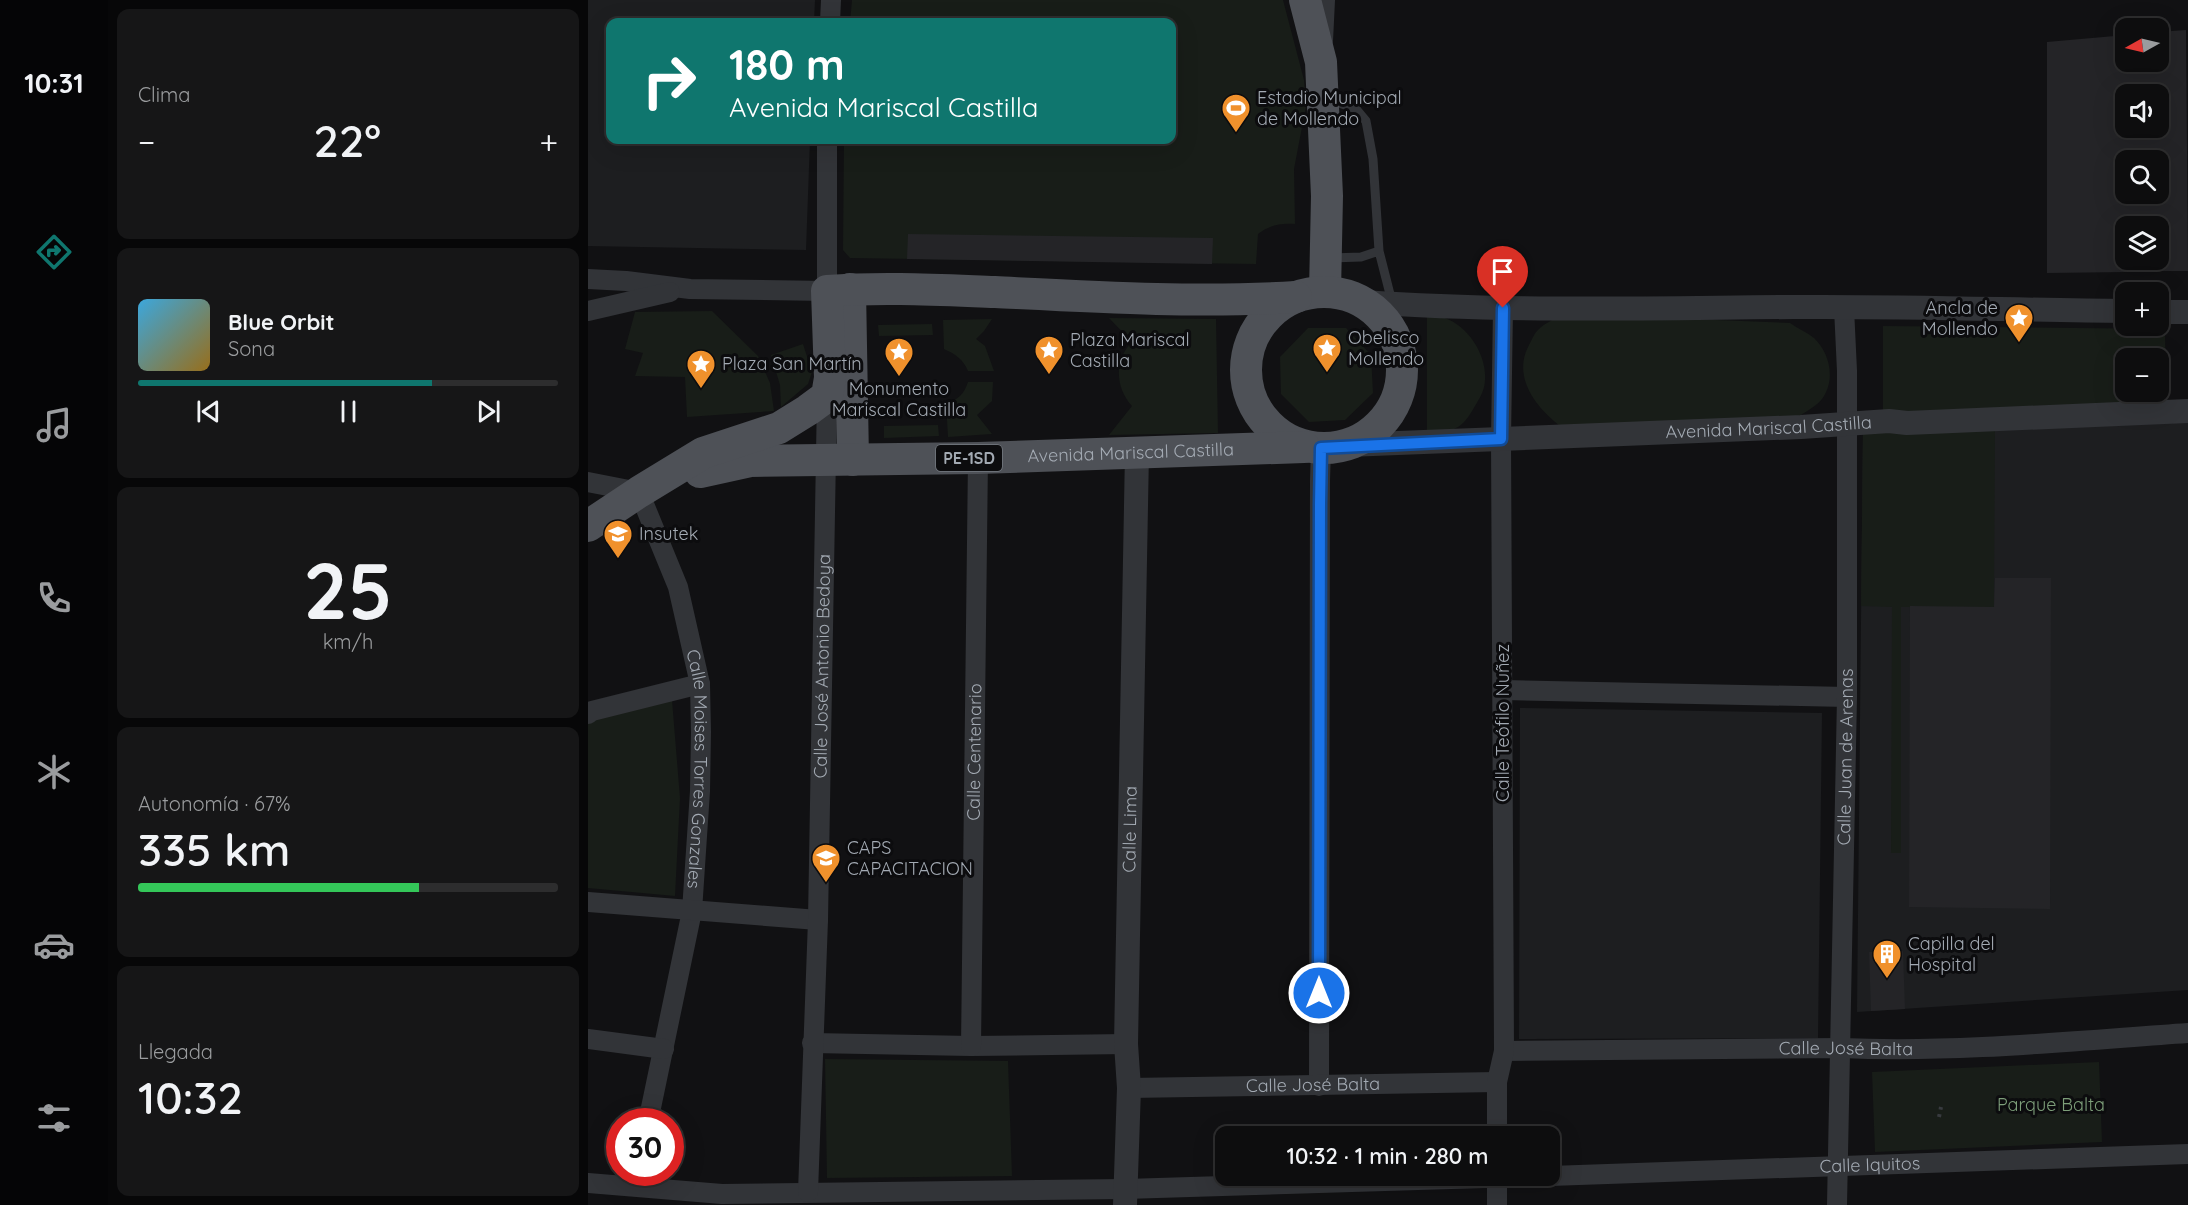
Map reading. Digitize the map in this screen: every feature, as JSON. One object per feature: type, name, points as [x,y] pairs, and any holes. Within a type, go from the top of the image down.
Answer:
[{"type":"main road","points":[[839,461],[838,290],[905,289],[1159,298],[1259,299],[1310,294],[1348,296],[1378,303],[1374,310],[1386,323],[1394,337],[1401,359],[1401,383],[1391,409],[1384,419],[1365,437],[1324,446],[1287,438],[1271,426],[1258,410],[1249,391],[1246,373],[1248,351],[1255,334],[1266,318],[1280,305],[1310,294],[1326,258],[1327,148],[1322,62],[1305,0]]},
{"type":"main road","name":"Calle José Antonio Bedoya","points":[[827,396],[838,290]]},
{"type":"main road","points":[[588,526],[703,453],[779,428],[827,396]]},
{"type":"main road","name":"Avenida Mariscal Castilla","points":[[639,492],[698,472],[750,461],[978,458],[1324,446]]},
{"type":"street","points":[[830,18],[831,0]]},
{"type":"street","points":[[1322,62],[1325,0]]},
{"type":"street","name":"Calle José Antonio Bedoya","points":[[827,144],[838,290]]},
{"type":"street","points":[[588,279],[690,289],[838,290]]},
{"type":"street","points":[[588,311],[690,289]]},
{"type":"street","points":[[1378,303],[1578,310],[1844,308],[2115,311]]},
{"type":"street","name":"Calle Teófilo Nuñez","points":[[1497,1126],[1497,1082],[1504,1051],[1501,439],[1503,308]]},
{"type":"street","name":"Calle Juan de Arenas","points":[[1838,1205],[1847,697],[1847,371],[1844,308]]},
{"type":"street","points":[[2169,312],[2188,312]]},
{"type":"street","name":"Calle José Antonio Bedoya","points":[[808,1192],[812,1043],[839,461],[827,396]]},
{"type":"street","name":"Avenida Mariscal Castilla","points":[[1324,446],[1846,423],[2188,411]]},
{"type":"street","points":[[1319,1086],[1320,493],[1324,446]]},
{"type":"street","name":"Calle Lima","points":[[1125,1197],[1129,1088],[1126,1044],[1137,452]]},
{"type":"street","name":"Calle Centenario","points":[[971,1046],[978,458]]},
{"type":"street","name":"Avenida Mariscal Castilla","points":[[588,482],[639,492]]},
{"type":"street","name":"Calle Moises Torres Gonzales","points":[[639,492],[678,587],[700,684],[700,791],[692,911],[651,1108]]},
{"type":"street","points":[[588,714],[592,711],[700,684]]},
{"type":"street","points":[[1503,690],[1847,697]]},
{"type":"street","points":[[588,902],[818,920]]},
{"type":"street","name":"Calle José Balta","points":[[1504,1051],[1879,1049],[2036,1044],[2188,1033]]},
{"type":"street","points":[[588,1039],[664,1049]]},
{"type":"street","points":[[812,1043],[971,1046],[1126,1044]]},
{"type":"street","name":"Calle José Balta","points":[[1129,1088],[1497,1082]]},
{"type":"street","name":"Calle Iquitos","points":[[1560,1176],[2188,1154]]},
{"type":"street","name":"Calle Iquitos","points":[[588,1183],[606,1182]]},
{"type":"street","name":"Calle Iquitos","points":[[672,1186],[722,1194],[808,1192],[902,1198],[1125,1197],[1330,1186]]},
{"type":"street","points":[[1497,1186],[1497,1205]]},
{"type":"lane","points":[[1323,98],[1356,109],[1366,121],[1373,159],[1379,251],[1378,303]]},
{"type":"lane","points":[[1326,258],[1361,257],[1379,251]]},
{"type":"path","points":[[1939,1117],[1941,1107]]},
{"type":"shaded area","points":[[588,0],[815,0],[814,18],[606,18],[606,144],[810,144],[806,250],[588,246]]},
{"type":"shaded area","points":[[2188,422],[2188,990],[1857,1012],[1863,427]]},
{"type":"shaded area","points":[[1520,708],[1822,713],[1818,1038],[1519,1039]]},
{"type":"green space","name":"Estadio Municipal de Mollendo","points":[[852,0],[1283,0],[1304,80],[1306,106],[1294,169],[1295,224],[1275,225],[1258,234],[1256,264],[850,258],[843,250],[844,144],[1176,144],[1176,18],[850,18]]},
{"type":"green space","points":[[712,311],[758,356],[770,383],[774,411],[687,417],[685,377],[635,376],[643,353],[625,349],[635,312]]},
{"type":"green space","points":[[1562,314],[1790,323],[1820,344],[1829,367],[1829,384],[1819,402],[1792,421],[1563,428],[1537,403],[1525,381],[1523,369],[1524,357],[1536,332]]},
{"type":"green space","points":[[1427,316],[1443,317],[1468,335],[1483,361],[1485,380],[1480,397],[1463,423],[1450,431],[1427,435]]},
{"type":"green space","points":[[1109,318],[1216,319],[1218,433],[1109,435],[1132,406],[1122,391],[1119,374],[1122,357],[1132,342]]},
{"type":"green space","points":[[992,319],[976,339],[985,346],[994,371],[968,371],[958,357],[944,349],[943,320]]},
{"type":"green space","points":[[932,324],[933,335],[879,336],[878,325]]},
{"type":"green space","points":[[1883,326],[2115,328],[2115,336],[2165,336],[2165,348],[2115,348],[2115,402],[2166,402],[2166,406],[1883,418]]},
{"type":"green space","points":[[1308,328],[1346,328],[1371,355],[1373,393],[1345,420],[1309,422],[1281,394],[1280,357]]},
{"type":"green space","points":[[803,344],[812,372],[808,384],[781,407],[780,385],[771,355]]},
{"type":"green space","points":[[968,382],[993,382],[992,401],[977,415],[992,434],[948,437],[946,403],[960,396]]},
{"type":"green space","points":[[938,425],[939,436],[884,438],[884,426]]},
{"type":"green space","points":[[1863,427],[1995,428],[1994,607],[1901,607],[1901,853],[1891,853],[1892,607],[1861,606]]},
{"type":"green space","points":[[672,700],[680,798],[675,896],[588,888],[588,717]]},
{"type":"green space","points":[[825,1059],[1008,1061],[1012,1176],[827,1178]]},
{"type":"green space","name":"Parque Balta","points":[[2099,1062],[2102,1142],[1875,1152],[1872,1072]]},
{"type":"building","points":[[2186,30],[2188,271],[2158,271],[2169,270],[2169,216],[2115,216],[2115,270],[2126,270],[2126,272],[2047,273],[2047,42],[2115,36],[2115,72],[2169,72],[2169,31]]},
{"type":"building","points":[[908,234],[1213,238],[1212,264],[907,259]]},
{"type":"building","points":[[1995,578],[2051,578],[2050,909],[1909,907],[1910,606],[1994,607]]},
{"type":"building","name":"Capilla del Hospital","points":[[1903,951],[1905,1009],[1871,1011],[1869,952]]},
{"type":"place","name":"Estadio Municipal de Mollendo","points":[[1236,134]]},
{"type":"place","name":"Ancla de Mollendo","points":[[2019,344]]},
{"type":"place","name":"Obelisco Mollendo","points":[[1327,374]]},
{"type":"place","name":"Plaza Mariscal Castilla","points":[[1049,376]]},
{"type":"place","name":"Monumento Mariscal Castilla","points":[[899,378]]},
{"type":"place","name":"Plaza San Martín","points":[[701,390]]},
{"type":"place","name":"Insutek","points":[[618,560]]},
{"type":"place","name":"CAPS CAPACITACION","points":[[826,884]]},
{"type":"place","name":"Capilla del Hospital","points":[[1887,980]]},
{"type":"route","points":[[1319,993],[1321,448],[1501,439],[1503,308]]}]
